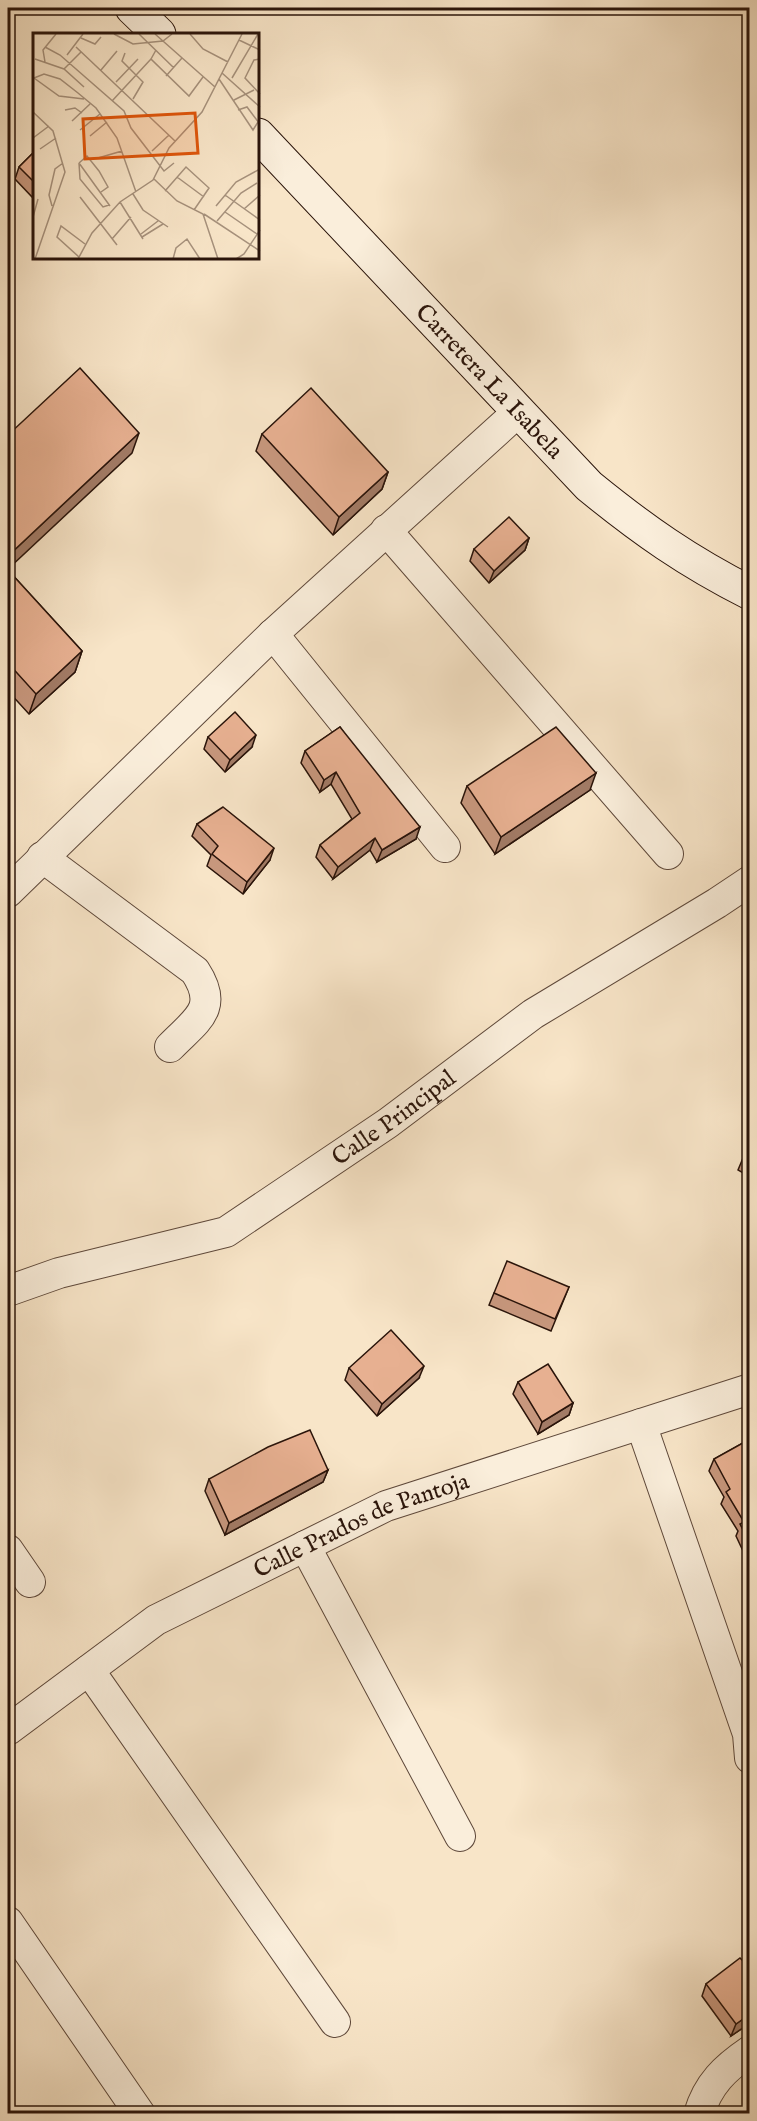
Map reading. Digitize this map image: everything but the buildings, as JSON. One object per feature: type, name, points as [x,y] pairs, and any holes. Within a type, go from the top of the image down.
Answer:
[{"type":"main road","points":[[132,8],[158,33]]},
{"type":"main road","name":"Carretera La Isabela","points":[[260,137],[589,486],[643,530],[692,563],[750,593]]},
{"type":"street","points":[[8,892],[273,634],[519,411]]},
{"type":"street","points":[[386,530],[668,854]]},
{"type":"street","points":[[273,634],[445,847]]},
{"type":"street","points":[[42,857],[195,971],[206,989],[206,1006],[202,1014],[170,1047]]},
{"type":"street","name":"Calle Principal","points":[[8,1291],[58,1273],[226,1232],[388,1123],[533,1014],[750,881]]},
{"type":"street","name":"Calle Prados de Pantoja","points":[[8,1730],[156,1620],[386,1506],[750,1389]]},
{"type":"street","points":[[641,1424],[748,1734],[750,1758]]},
{"type":"street","points":[[305,1545],[460,1836]]},
{"type":"street","points":[[8,1550],[30,1582]]},
{"type":"street","points":[[89,1670],[335,2022]]},
{"type":"street","points":[[8,1922],[140,2114]]},
{"type":"street","points":[[699,2114],[704,2097],[723,2070],[750,2051]]}]
